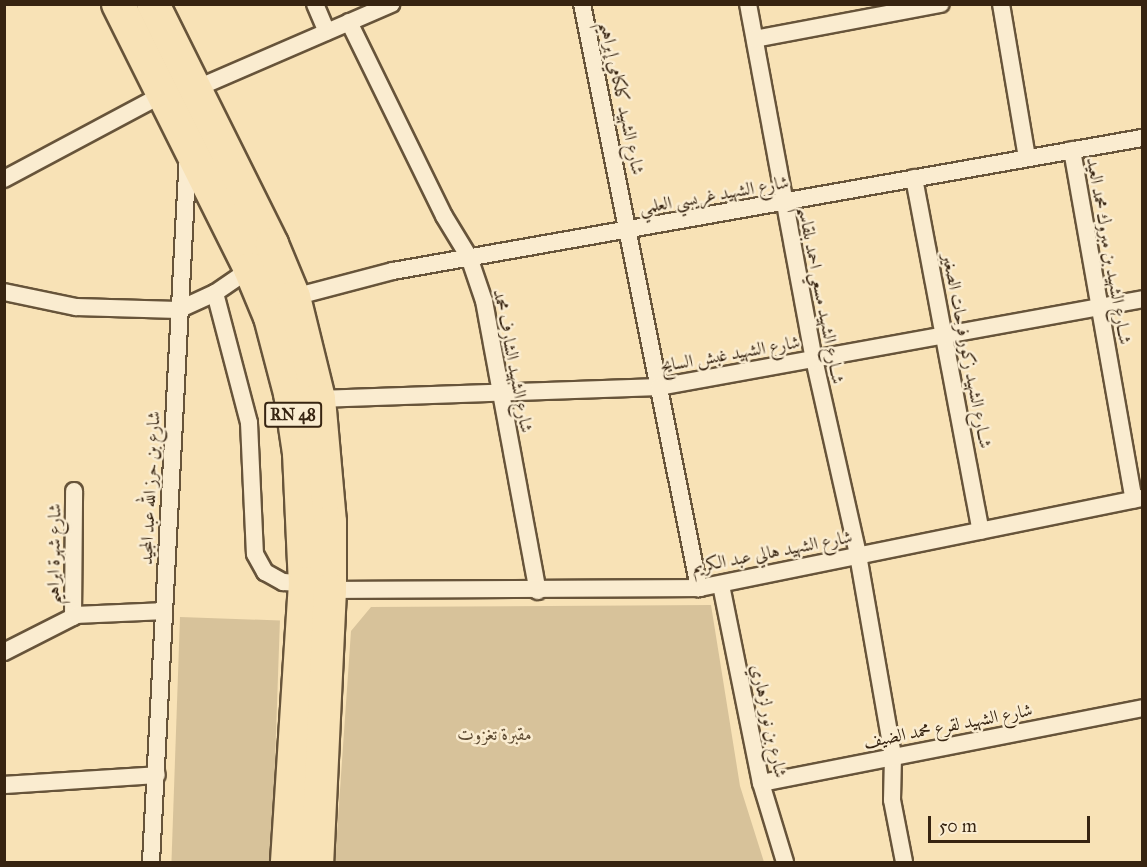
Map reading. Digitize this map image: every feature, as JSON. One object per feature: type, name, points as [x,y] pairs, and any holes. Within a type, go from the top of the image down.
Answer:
[{"type":"highway","name":"RN 48","points":[[118,4],[164,94],[201,137],[239,174],[294,297],[319,399],[330,522],[318,586],[288,862]]},
{"type":"highway","name":"RN 48","points":[[153,4],[195,89],[201,137],[250,270],[270,317],[290,393],[318,586],[317,862]]},
{"type":"street","points":[[315,4],[327,32]]},
{"type":"street","points":[[195,89],[391,4]]},
{"type":"street","name":"شارع الشهيد كلكامي إبراهيم","points":[[582,4],[630,230],[699,588]]},
{"type":"street","name":"شــارع الشهيد مسعي احمد بلقاسم","points":[[748,4],[814,359],[858,555],[893,756],[892,800],[904,862]]},
{"type":"street","points":[[755,39],[941,4]]},
{"type":"street","points":[[1002,4],[1026,158]]},
{"type":"street","name":"شارع الشهيد الشارف محمد","points":[[349,22],[438,206],[469,257],[484,301],[538,591]]},
{"type":"street","points":[[4,179],[164,94]]},
{"type":"street","name":"شارع بن حرز الله عبد المجيد","points":[[151,862],[178,310],[201,137]]},
{"type":"street","name":"شارع الشهيد غريسي العلمي","points":[[294,297],[393,271],[1143,138]]},
{"type":"street","name":"شــارع الشهيد بن مبروك محمد العيد","points":[[1072,150],[1098,308],[1138,499]]},
{"type":"street","name":"شــارع الشهيد زكور فرحات الصغير","points":[[914,178],[981,531]]},
{"type":"street","points":[[4,292],[76,307],[178,310],[215,293],[250,270]]},
{"type":"street","name":"شارع الشهيد هالي عبد الكريم","points":[[215,293],[249,423],[255,554],[265,572],[283,582],[318,586],[538,591],[699,588],[1138,499]]},
{"type":"street","name":"شارع الشهيد غبش السايح","points":[[319,399],[659,387],[944,333],[1143,299]]},
{"type":"street","name":"شارع شهرة ابراهيم","points":[[73,617],[74,491]]},
{"type":"street","name":"شارع بن نور لزهاري","points":[[721,585],[761,783],[785,862]]},
{"type":"street","points":[[4,652],[73,617],[164,611]]},
{"type":"street","name":"شارع الشهيد لقرع محمد الضيف","points":[[761,783],[1143,708]]},
{"type":"street","points":[[4,785],[157,775]]},
{"type":"green space","name":"مقبرة تغزوت","points":[[711,605],[740,786],[764,862],[335,862],[351,631],[371,607]]},
{"type":"green space","points":[[180,617],[280,620],[272,862],[171,862]]}]
